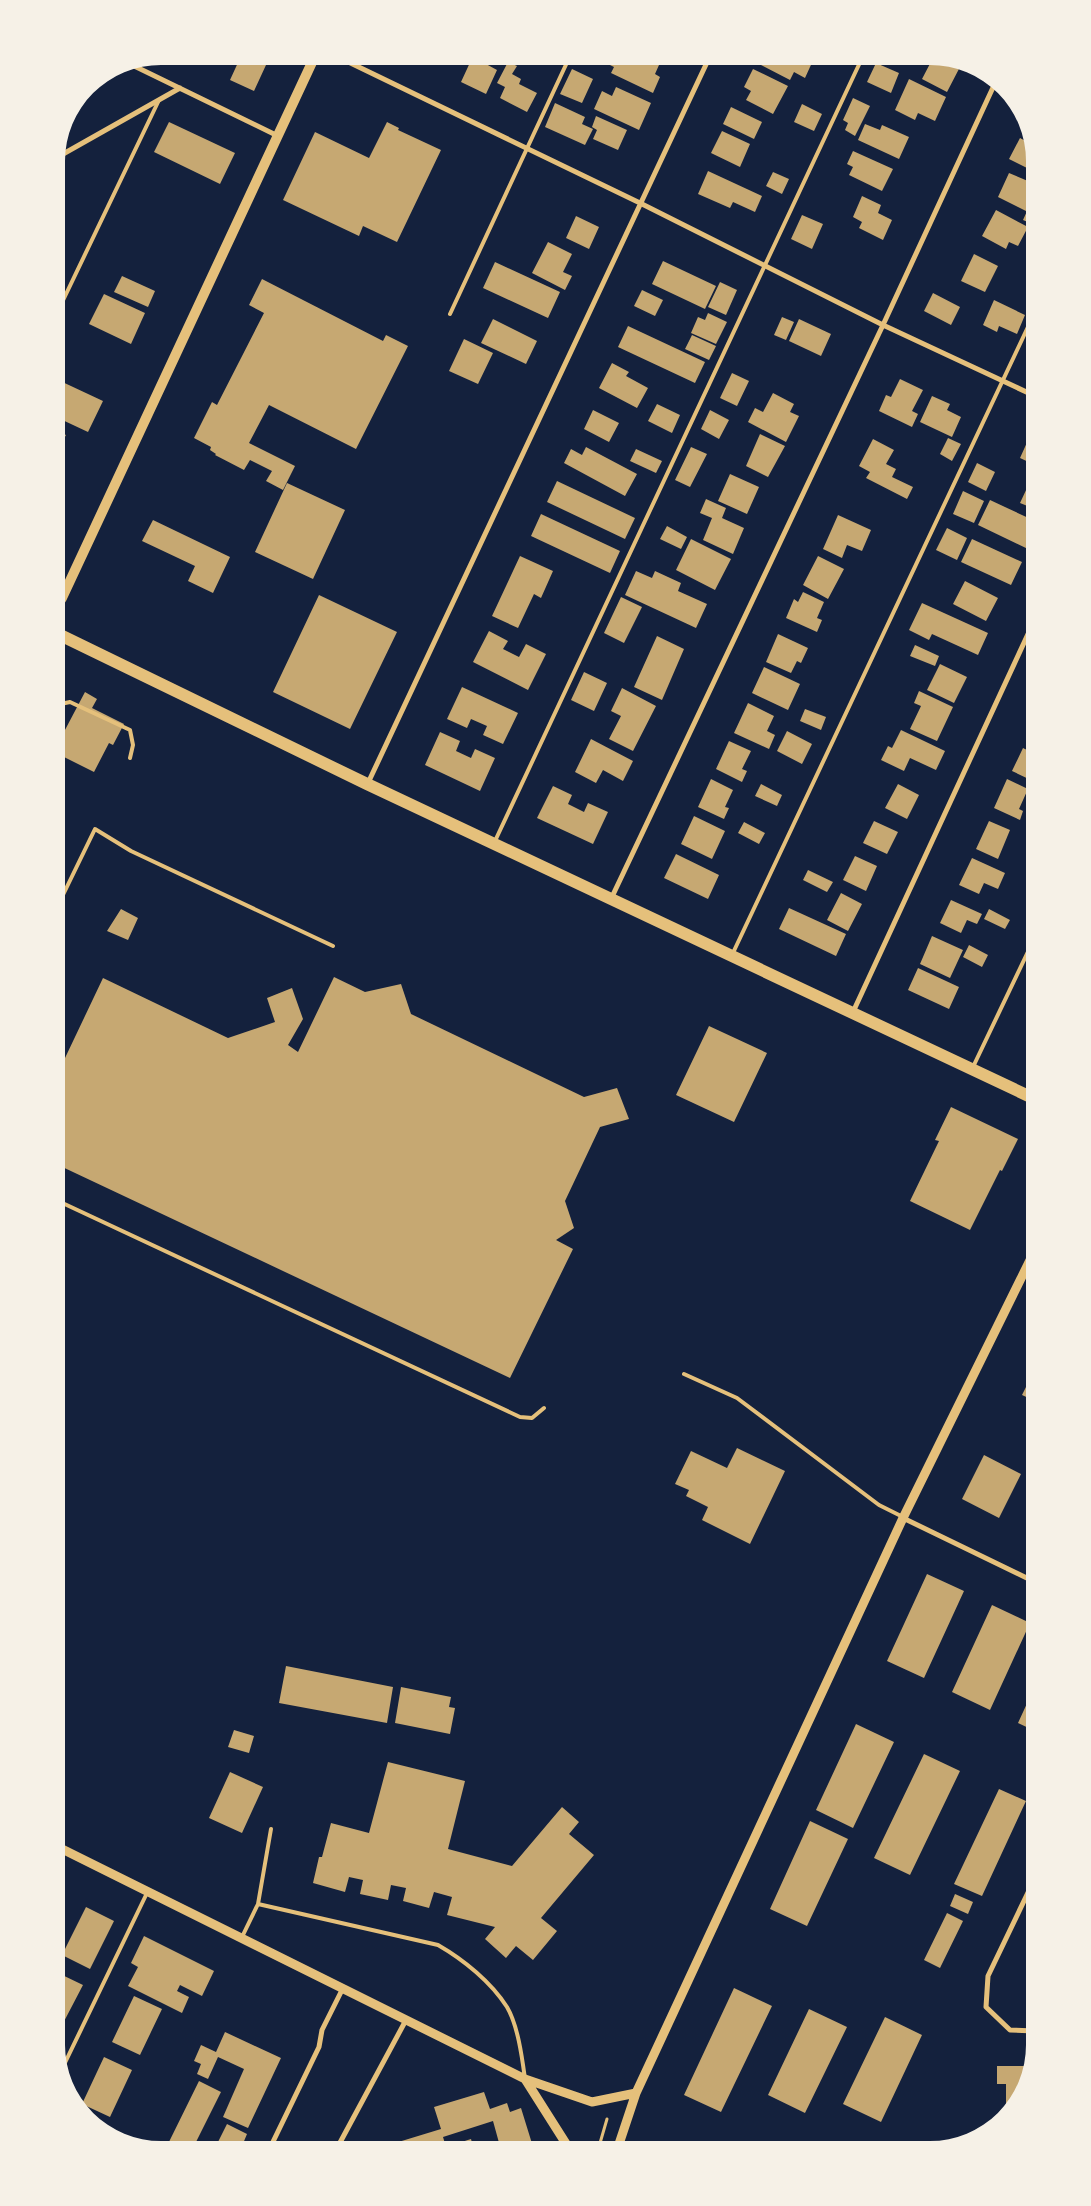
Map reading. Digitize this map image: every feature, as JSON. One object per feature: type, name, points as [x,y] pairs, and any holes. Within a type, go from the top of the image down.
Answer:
[{"type":"main road","points":[[65,592],[311,65]]},
{"type":"main road","points":[[65,637],[368,784],[1026,1095]]},
{"type":"street","points":[[354,65],[640,203],[883,325],[1026,392]]},
{"type":"street","points":[[368,784],[706,65]]},
{"type":"street","points":[[138,68],[278,136]]},
{"type":"street","points":[[65,153],[180,88]]},
{"type":"street","points":[[610,899],[883,325],[992,89]]},
{"type":"street","points":[[853,1012],[1026,638]]},
{"type":"street","points":[[620,2141],[636,2093],[903,1518],[1026,1268]]},
{"type":"street","points":[[903,1518],[1026,1578]]},
{"type":"street","points":[[65,1850],[525,2079],[592,2102],[636,2093]]},
{"type":"street","points":[[1026,1897],[988,1976],[986,2007],[1010,2030],[1026,2031]]},
{"type":"street","points":[[273,2141],[319,2047],[322,2030],[343,1988]]},
{"type":"street","points":[[341,2141],[407,2019]]},
{"type":"street","points":[[525,2079],[564,2141]]},
{"type":"lane","points":[[450,314],[566,65]]},
{"type":"lane","points":[[494,843],[859,65]]},
{"type":"lane","points":[[65,295],[159,100]]},
{"type":"lane","points":[[732,956],[1026,331]]},
{"type":"lane","points":[[65,703],[70,702],[130,730],[133,745],[130,758]]},
{"type":"lane","points":[[65,891],[95,829],[131,851],[333,946]]},
{"type":"lane","points":[[972,1069],[1026,956]]},
{"type":"lane","points":[[65,1204],[520,1417],[532,1418],[544,1408]]},
{"type":"lane","points":[[684,1374],[737,1398],[879,1505],[903,1518]]},
{"type":"lane","points":[[242,1937],[258,1904],[271,1829]]},
{"type":"lane","points":[[67,2061],[148,1891]]},
{"type":"lane","points":[[258,1904],[423,1941],[438,1945],[454,1954],[481,1977],[508,2008],[519,2043],[525,2079]]},
{"type":"path","points":[[601,2141],[607,2119]]},
{"type":"building","points":[[237,65],[266,65],[254,91],[230,80]]},
{"type":"building","points":[[469,65],[488,65],[497,70],[486,94],[461,82]]},
{"type":"building","points":[[506,65],[517,66],[512,74],[521,79],[519,84],[537,93],[527,112],[500,98],[505,87],[497,83]]},
{"type":"building","points":[[610,65],[659,65],[655,74],[660,77],[653,93],[611,73],[614,67]]},
{"type":"building","points":[[761,65],[811,65],[805,78],[794,72],[790,80]]},
{"type":"building","points":[[875,65],[881,65],[899,73],[891,93],[867,82]]},
{"type":"building","points":[[929,65],[959,69],[947,92],[922,79]]},
{"type":"building","points":[[572,69],[593,79],[582,103],[560,94]]},
{"type":"building","points":[[753,69],[788,86],[773,114],[746,100],[751,91],[744,87]]},
{"type":"building","points":[[909,79],[946,97],[935,121],[918,113],[915,120],[895,110]]},
{"type":"building","points":[[616,87],[651,103],[639,130],[594,109],[602,91],[612,96]]},
{"type":"building","points":[[853,98],[870,106],[855,136],[845,130],[848,123],[843,120]]},
{"type":"building","points":[[555,103],[585,117],[582,124],[593,129],[585,145],[545,127]]},
{"type":"building","points":[[802,104],[822,114],[814,131],[794,122]]},
{"type":"building","points":[[731,107],[762,122],[754,139],[723,124]]},
{"type":"building","points":[[596,116],[627,130],[618,150],[593,139],[597,130],[592,127]]},
{"type":"building","points":[[169,122],[235,153],[220,184],[154,152]]},
{"type":"building","points":[[387,122],[399,128],[398,130],[441,150],[397,242],[363,226],[359,236],[283,200],[315,132],[369,158]]},
{"type":"building","points":[[865,124],[880,130],[882,125],[909,137],[899,159],[858,140]]},
{"type":"building","points":[[722,131],[750,144],[740,167],[711,153]]},
{"type":"building","points":[[1020,138],[1023,140],[1026,168],[1009,159]]},
{"type":"building","points":[[853,151],[893,169],[882,191],[849,175],[853,167],[847,164]]},
{"type":"building","points":[[708,171],[762,196],[755,212],[733,202],[730,208],[698,194]]},
{"type":"building","points":[[773,172],[789,179],[782,194],[766,186]]},
{"type":"building","points":[[1009,173],[1026,180],[1026,211],[998,197]]},
{"type":"building","points":[[862,196],[881,205],[878,213],[892,220],[883,240],[859,228],[862,222],[853,217]]},
{"type":"building","points":[[996,210],[1026,226],[1026,231],[1018,246],[1009,242],[1006,249],[982,236]]},
{"type":"building","points":[[802,215],[823,224],[812,249],[791,239]]},
{"type":"building","points":[[576,216],[599,227],[589,249],[566,238]]},
{"type":"building","points":[[548,242],[572,254],[563,272],[572,276],[565,290],[532,273]]},
{"type":"building","points":[[974,254],[998,266],[985,292],[961,281]]},
{"type":"building","points":[[663,261],[716,286],[705,309],[652,284]]},
{"type":"building","points":[[495,262],[560,292],[548,318],[483,288]]},
{"type":"building","points":[[122,276],[155,291],[148,307],[114,292]]},
{"type":"building","points":[[262,279],[383,341],[386,335],[408,346],[356,449],[269,405],[249,443],[295,466],[283,490],[266,481],[272,471],[250,460],[244,470],[215,455],[210,450],[211,447],[194,438],[212,402],[217,405],[264,313],[249,305]]},
{"type":"building","points":[[720,282],[737,290],[726,315],[708,307]]},
{"type":"building","points":[[642,290],[663,300],[655,316],[634,306]]},
{"type":"building","points":[[933,293],[960,307],[951,325],[924,311]]},
{"type":"building","points":[[104,294],[145,313],[131,344],[89,324]]},
{"type":"building","points":[[994,300],[1025,315],[1017,334],[999,326],[997,332],[983,325]]},
{"type":"building","points":[[708,313],[727,322],[716,344],[691,333],[698,317],[705,320]]},
{"type":"building","points":[[782,317],[794,322],[786,340],[774,335]]},
{"type":"building","points":[[493,319],[537,341],[526,364],[481,343]]},
{"type":"building","points":[[799,319],[831,334],[821,356],[789,341]]},
{"type":"building","points":[[628,326],[705,362],[695,383],[618,347]]},
{"type":"building","points":[[692,335],[716,346],[709,360],[685,349]]},
{"type":"building","points":[[464,339],[493,353],[478,384],[449,371]]},
{"type":"building","points":[[612,363],[629,372],[626,376],[648,388],[637,408],[599,388]]},
{"type":"building","points":[[732,373],[749,381],[737,406],[720,398]]},
{"type":"building","points":[[900,379],[923,390],[912,411],[918,414],[912,427],[879,411],[886,395],[891,397]]},
{"type":"building","points":[[65,383],[103,401],[88,432],[65,421]]},
{"type":"building","points":[[773,393],[794,404],[790,412],[799,416],[786,442],[748,422],[755,408],[763,412]]},
{"type":"building","points":[[932,396],[950,404],[947,410],[961,417],[952,437],[920,422]]},
{"type":"building","points":[[657,404],[680,415],[672,433],[648,421]]},
{"type":"building","points":[[593,410],[619,423],[609,442],[584,429]]},
{"type":"building","points":[[710,410],[729,420],[719,439],[701,429]]},
{"type":"building","points":[[760,434],[785,446],[768,477],[746,466]]},
{"type":"building","points":[[948,438],[961,444],[952,461],[940,454]]},
{"type":"building","points":[[873,439],[894,450],[886,464],[896,469],[892,477],[913,487],[907,499],[866,478],[870,472],[859,466]]},
{"type":"building","points":[[1026,445],[1026,461],[1020,458]]},
{"type":"building","points":[[586,447],[637,474],[625,496],[564,463],[571,449],[582,455]]},
{"type":"building","points":[[691,447],[707,454],[690,487],[675,480]]},
{"type":"building","points":[[636,449],[662,461],[656,473],[630,461]]},
{"type":"building","points":[[977,463],[995,472],[986,491],[968,482]]},
{"type":"building","points":[[730,474],[759,487],[747,514],[718,501]]},
{"type":"building","points":[[557,481],[635,518],[625,539],[547,502]]},
{"type":"building","points":[[287,483],[345,510],[313,579],[255,552]]},
{"type":"building","points":[[1026,490],[1026,505],[1020,503]]},
{"type":"building","points":[[963,491],[984,501],[974,523],[953,514]]},
{"type":"building","points":[[706,499],[726,508],[722,518],[744,528],[733,554],[703,540],[712,518],[700,513]]},
{"type":"building","points":[[990,500],[1026,517],[1026,548],[978,525]]},
{"type":"building","points":[[541,514],[620,551],[610,573],[531,536]]},
{"type":"building","points":[[838,515],[871,530],[862,551],[847,545],[842,558],[823,549]]},
{"type":"building","points":[[153,520],[230,557],[213,593],[188,581],[195,566],[142,541]]},
{"type":"building","points":[[667,526],[687,537],[681,549],[660,539]]},
{"type":"building","points":[[947,528],[967,538],[957,560],[936,550]]},
{"type":"building","points":[[691,539],[731,559],[715,590],[676,570]]},
{"type":"building","points":[[972,539],[1022,562],[1011,585],[961,562]]},
{"type":"building","points":[[520,556],[553,571],[541,598],[534,594],[518,628],[492,616]]},
{"type":"building","points":[[818,556],[844,569],[828,599],[803,585]]},
{"type":"building","points":[[636,571],[652,578],[655,571],[681,583],[678,591],[707,604],[696,628],[625,595]]},
{"type":"building","points":[[965,581],[998,598],[986,621],[953,604]]},
{"type":"building","points":[[803,592],[824,602],[817,618],[822,620],[817,632],[786,618],[794,599],[798,602]]},
{"type":"building","points":[[319,595],[397,632],[350,729],[273,692]]},
{"type":"building","points":[[621,597],[642,607],[624,643],[604,633]]},
{"type":"building","points":[[922,603],[988,633],[978,655],[932,634],[929,640],[909,630]]},
{"type":"building","points":[[489,631],[508,641],[503,649],[519,657],[526,644],[546,654],[528,690],[473,662]]},
{"type":"building","points":[[778,634],[808,648],[801,663],[797,661],[791,673],[766,662]]},
{"type":"building","points":[[657,636],[684,649],[662,700],[634,687]]},
{"type":"building","points":[[915,645],[939,656],[935,666],[910,656]]},
{"type":"building","points":[[940,664],[967,677],[954,703],[927,690]]},
{"type":"building","points":[[764,667],[800,684],[788,710],[752,693]]},
{"type":"building","points":[[584,672],[607,683],[594,711],[571,700]]},
{"type":"building","points":[[462,687],[518,713],[503,744],[483,735],[487,726],[471,719],[467,728],[447,719]]},
{"type":"building","points":[[622,688],[656,706],[633,751],[609,739],[621,716],[611,711]]},
{"type":"building","points":[[919,691],[953,707],[937,741],[910,729],[921,706],[914,703]]},
{"type":"building","points":[[85,692],[97,699],[92,708],[124,724],[113,745],[109,743],[94,772],[65,758],[65,730]]},
{"type":"building","points":[[748,703],[774,716],[767,731],[775,735],[769,749],[734,733]]},
{"type":"building","points":[[805,709],[826,717],[821,730],[800,721]]},
{"type":"building","points":[[901,730],[945,751],[936,770],[910,758],[904,771],[881,760],[888,746],[892,748]]},
{"type":"building","points":[[787,731],[812,744],[802,764],[777,751]]},
{"type":"building","points":[[440,732],[460,741],[456,751],[471,758],[475,749],[495,758],[480,791],[425,765]]},
{"type":"building","points":[[591,739],[633,761],[623,781],[603,770],[596,783],[575,772]]},
{"type":"building","points":[[729,741],[751,751],[742,769],[747,771],[742,782],[716,769]]},
{"type":"building","points":[[1023,748],[1026,750],[1026,778],[1012,771]]},
{"type":"building","points":[[711,779],[733,790],[725,807],[729,808],[724,819],[698,807]]},
{"type":"building","points":[[1007,779],[1026,788],[1026,793],[1019,809],[1023,811],[1020,820],[994,808]]},
{"type":"building","points":[[761,784],[782,795],[777,806],[755,796]]},
{"type":"building","points":[[898,784],[919,795],[907,819],[885,808]]},
{"type":"building","points":[[553,786],[572,795],[568,804],[584,812],[588,803],[608,812],[593,844],[537,818]]},
{"type":"building","points":[[694,816],[725,831],[712,859],[681,844]]},
{"type":"building","points":[[874,821],[898,832],[887,854],[863,843]]},
{"type":"building","points":[[989,821],[1010,830],[998,859],[976,849]]},
{"type":"building","points":[[744,822],[765,833],[759,844],[738,833]]},
{"type":"building","points":[[676,854],[719,875],[708,899],[664,878]]},
{"type":"building","points":[[855,856],[877,866],[866,891],[843,880]]},
{"type":"building","points":[[972,858],[1005,873],[998,889],[984,883],[979,894],[959,885]]},
{"type":"building","points":[[808,870],[833,882],[827,892],[803,880]]},
{"type":"building","points":[[841,893],[862,904],[848,931],[827,920]]},
{"type":"building","points":[[951,900],[982,914],[977,924],[967,920],[961,933],[940,923]]},
{"type":"building","points":[[789,908],[846,934],[836,956],[779,929]]},
{"type":"building","points":[[121,909],[138,918],[128,940],[107,931]]},
{"type":"building","points":[[989,909],[1010,920],[1005,929],[984,919]]},
{"type":"building","points":[[932,936],[963,950],[950,978],[920,964]]},
{"type":"building","points":[[969,945],[988,955],[982,967],[963,957]]},
{"type":"building","points":[[918,968],[959,987],[949,1009],[908,990]]},
{"type":"building","points":[[334,977],[365,992],[401,984],[411,1014],[584,1097],[617,1088],[629,1119],[600,1127],[565,1201],[574,1228],[556,1240],[573,1249],[510,1378],[65,1168],[65,1058],[103,978],[228,1038],[275,1022],[267,998],[292,988],[303,1019],[288,1045],[298,1052]]},
{"type":"building","points":[[709,1026],[767,1053],[734,1122],[676,1095]]},
{"type":"building","points":[[951,1107],[1018,1139],[970,1230],[910,1201],[939,1141],[935,1140]]},
{"type":"building","points":[[1026,1387],[1026,1397],[1022,1395]]},
{"type":"building","points":[[737,1448],[785,1471],[750,1544],[702,1520],[708,1507],[686,1496],[689,1490],[675,1484],[691,1451],[727,1468]]},
{"type":"building","points":[[984,1455],[1021,1474],[999,1518],[962,1499]]},
{"type":"building","points":[[927,1574],[964,1591],[924,1678],[887,1661]]},
{"type":"building","points":[[992,1605],[1026,1621],[1026,1632],[990,1710],[952,1692]]},
{"type":"building","points":[[286,1666],[393,1687],[387,1723],[279,1703]]},
{"type":"building","points":[[401,1687],[451,1697],[449,1707],[455,1708],[450,1734],[395,1723]]},
{"type":"building","points":[[1026,1706],[1026,1727],[1018,1723]]},
{"type":"building","points":[[856,1724],[894,1742],[853,1828],[816,1810]]},
{"type":"building","points":[[234,1730],[254,1736],[249,1753],[228,1747]]},
{"type":"building","points":[[924,1754],[960,1771],[910,1875],[874,1858]]},
{"type":"building","points":[[388,1762],[465,1781],[448,1849],[512,1866],[562,1807],[579,1822],[569,1834],[594,1855],[541,1918],[557,1931],[533,1960],[516,1946],[506,1958],[485,1939],[495,1927],[447,1915],[452,1897],[434,1892],[429,1908],[403,1901],[406,1888],[391,1885],[388,1900],[360,1894],[363,1880],[349,1877],[345,1892],[313,1883],[319,1857],[322,1857],[331,1823],[369,1833]]},
{"type":"building","points":[[230,1772],[263,1787],[242,1833],[209,1818]]},
{"type":"building","points":[[999,1789],[1026,1801],[982,1896],[954,1884]]},
{"type":"building","points":[[810,1821],[848,1839],[807,1926],[770,1909]]},
{"type":"building","points":[[955,1894],[973,1902],[968,1914],[950,1906]]},
{"type":"building","points":[[86,1907],[114,1921],[90,1969],[65,1956],[65,1949]]},
{"type":"building","points":[[947,1913],[963,1921],[940,1968],[924,1960]]},
{"type":"building","points":[[144,1936],[214,1971],[202,1996],[180,1985],[177,1991],[189,1997],[182,2013],[128,1986],[138,1967],[131,1963]]},
{"type":"building","points":[[65,1976],[83,1985],[65,2020]]},
{"type":"building","points":[[734,1988],[772,2006],[721,2112],[684,2095]]},
{"type":"building","points":[[134,1996],[162,2009],[140,2055],[112,2042]]},
{"type":"building","points":[[809,2009],[847,2027],[805,2113],[768,2095]]},
{"type":"building","points":[[885,2017],[922,2035],[881,2122],[843,2104]]},
{"type":"building","points":[[225,2032],[281,2058],[248,2128],[223,2117],[244,2069],[218,2057],[208,2079],[197,2074],[201,2064],[194,2061],[201,2045],[216,2052]]},
{"type":"building","points":[[104,2057],[132,2070],[110,2117],[88,2107],[83,2101]]},
{"type":"building","points":[[997,2066],[1024,2066],[1016,2087],[1006,2103],[1006,2084],[997,2084]]},
{"type":"building","points":[[199,2081],[221,2092],[196,2141],[169,2141]]},
{"type":"building","points":[[484,2092],[490,2109],[507,2103],[510,2112],[521,2108],[531,2141],[499,2141],[493,2121],[443,2137],[444,2141],[402,2141],[441,2129],[434,2107]]},
{"type":"building","points":[[227,2124],[247,2134],[244,2141],[218,2141]]}]
